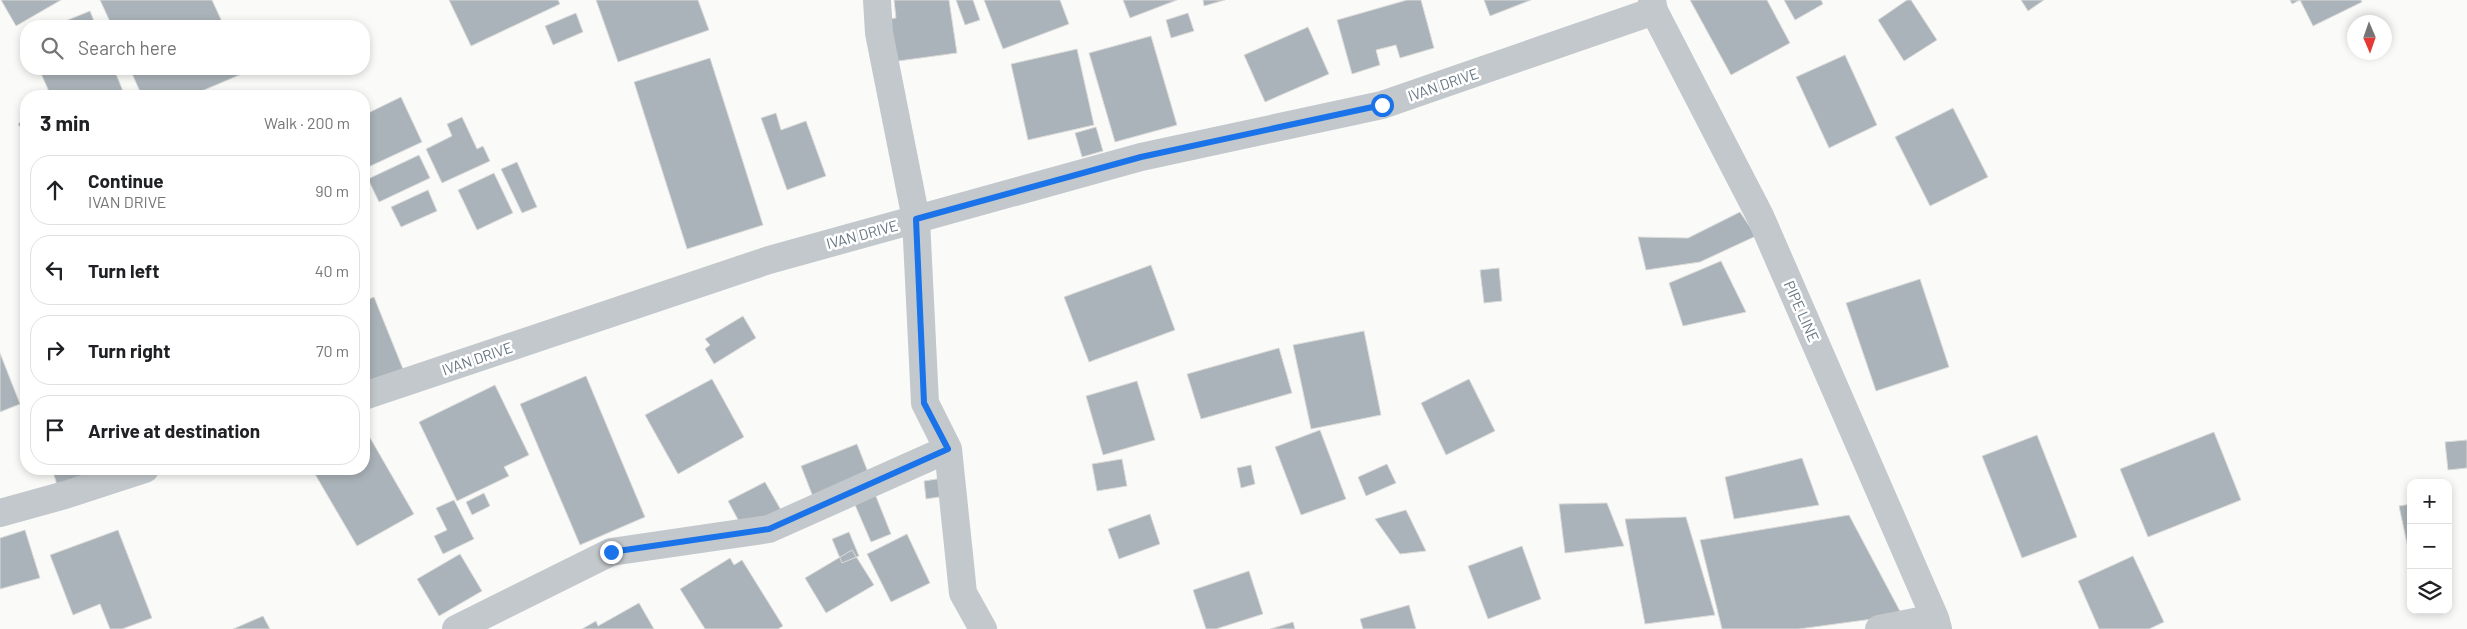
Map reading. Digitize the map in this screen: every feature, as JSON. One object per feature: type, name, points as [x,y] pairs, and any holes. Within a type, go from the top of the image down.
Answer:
[{"type":"street","points":[[877,0],[879,33],[916,219],[924,403],[948,449],[962,593],[983,629]]},
{"type":"street","name":"IVAN DRIVE","points":[[370,394],[769,260],[1141,157],[1382,105],[1653,5]]},
{"type":"street","name":"PIPE LINE","points":[[1653,5],[1760,216],[1936,623]]},
{"type":"street","points":[[456,629],[611,552],[769,529],[948,449]]},
{"type":"street","points":[[0,513],[127,475]]},
{"type":"street","points":[[1879,629],[1936,623]]},
{"type":"building","points":[[1,0],[61,0],[26,20],[20,20],[20,24],[16,26]]},
{"type":"building","points":[[100,0],[212,0],[221,20],[109,20]]},
{"type":"building","points":[[449,0],[558,0],[560,4],[471,46]]},
{"type":"building","points":[[596,0],[698,0],[709,30],[618,62]]},
{"type":"building","points":[[894,0],[949,0],[957,53],[891,62],[886,19],[896,18]]},
{"type":"building","points":[[956,0],[973,0],[980,20],[965,25]]},
{"type":"building","points":[[984,0],[1060,0],[1069,24],[1003,49]]},
{"type":"building","points":[[1123,0],[1177,0],[1130,18]]},
{"type":"building","points":[[1203,0],[1225,0],[1204,6]]},
{"type":"building","points":[[1407,0],[1421,0],[1434,48],[1400,58],[1396,45],[1376,50],[1380,65],[1352,74],[1337,20]]},
{"type":"building","points":[[1484,0],[1531,0],[1490,16]]},
{"type":"building","points":[[1690,0],[1767,0],[1790,43],[1731,75]]},
{"type":"building","points":[[1784,0],[1821,0],[1823,4],[1795,20]]},
{"type":"building","points":[[1907,0],[1911,0],[1937,40],[1904,61],[1878,20]]},
{"type":"building","points":[[2021,0],[2044,0],[2028,11]]},
{"type":"building","points":[[2290,0],[2300,0],[2292,4]]},
{"type":"building","points":[[2300,0],[2361,0],[2362,2],[2313,26]]},
{"type":"building","points":[[90,11],[94,20],[68,20]]},
{"type":"building","points":[[576,13],[583,32],[553,45],[545,26]]},
{"type":"building","points":[[1188,13],[1194,31],[1171,38],[1166,20]]},
{"type":"building","points":[[1308,27],[1329,74],[1265,102],[1244,55]]},
{"type":"building","points":[[1151,36],[1177,125],[1115,142],[1089,53]]},
{"type":"building","points":[[1077,49],[1094,125],[1028,140],[1011,64]]},
{"type":"building","points":[[1845,55],[1877,125],[1829,148],[1796,77]]},
{"type":"building","points":[[710,58],[763,225],[687,249],[634,82]]},
{"type":"building","points":[[42,75],[116,75],[123,90],[48,90]]},
{"type":"building","points":[[133,75],[239,75],[204,90],[139,90]]},
{"type":"building","points":[[401,97],[422,142],[370,166],[370,112]]},
{"type":"building","points":[[1953,108],[1988,177],[1930,206],[1895,137]]},
{"type":"building","points":[[776,113],[781,130],[806,121],[826,176],[787,190],[761,118]]},
{"type":"building","points":[[462,117],[477,149],[483,146],[490,161],[442,183],[426,149],[452,136],[447,124]]},
{"type":"building","points":[[1096,127],[1103,151],[1082,157],[1075,133]]},
{"type":"building","points":[[419,155],[430,178],[379,202],[370,183],[370,178]]},
{"type":"building","points":[[517,162],[537,207],[522,213],[501,169]]},
{"type":"building","points":[[494,173],[513,213],[477,230],[458,190]]},
{"type":"building","points":[[428,190],[437,211],[401,227],[391,207]]},
{"type":"building","points":[[1740,212],[1756,236],[1700,262],[1646,270],[1638,237],[1688,238]]},
{"type":"building","points":[[1721,261],[1746,312],[1683,326],[1669,283]]},
{"type":"building","points":[[1151,265],[1175,330],[1089,362],[1064,297]]},
{"type":"building","points":[[1499,268],[1502,301],[1484,303],[1480,270]]},
{"type":"building","points":[[1920,279],[1949,367],[1876,391],[1846,303]]},
{"type":"building","points":[[374,297],[403,369],[370,383],[370,299]]},
{"type":"building","points":[[743,316],[756,338],[714,364],[705,349],[710,345],[705,339]]},
{"type":"building","points":[[1364,331],[1381,415],[1311,429],[1293,345]]},
{"type":"building","points":[[1279,348],[1292,393],[1201,419],[1187,374]]},
{"type":"building","points":[[0,353],[20,404],[0,412]]},
{"type":"building","points":[[586,376],[645,517],[580,545],[520,404]]},
{"type":"building","points":[[712,379],[744,437],[678,474],[645,415]]},
{"type":"building","points":[[1469,379],[1495,431],[1446,455],[1421,403]]},
{"type":"building","points":[[1137,381],[1155,440],[1103,455],[1086,396]]},
{"type":"building","points":[[495,385],[529,455],[504,467],[509,476],[457,501],[419,422]]},
{"type":"building","points":[[1320,430],[1346,499],[1301,515],[1275,447]]},
{"type":"building","points":[[2214,432],[2241,500],[2148,537],[2120,469]]},
{"type":"building","points":[[2037,435],[2077,537],[2022,558],[1982,456]]},
{"type":"building","points":[[370,438],[414,514],[357,546],[316,475],[370,475]]},
{"type":"building","points":[[2467,440],[2467,468],[2448,470],[2445,442]]},
{"type":"building","points":[[857,444],[871,480],[815,502],[801,466]]},
{"type":"building","points":[[1802,458],[1819,505],[1734,519],[1725,477]]},
{"type":"building","points":[[1122,459],[1127,486],[1097,491],[1092,464]]},
{"type":"building","points":[[1387,464],[1396,483],[1366,496],[1358,477]]},
{"type":"building","points":[[1251,465],[1255,484],[1241,488],[1237,468]]},
{"type":"building","points":[[54,475],[102,475],[104,479],[60,494]]},
{"type":"building","points":[[943,478],[946,496],[926,499],[924,481]]},
{"type":"building","points":[[765,482],[781,510],[743,529],[728,501]]},
{"type":"building","points":[[873,489],[891,534],[871,542],[852,498]]},
{"type":"building","points":[[484,493],[490,506],[472,515],[466,502]]},
{"type":"building","points":[[454,500],[474,539],[443,554],[434,536],[447,530],[436,508]]},
{"type":"building","points":[[1607,503],[1624,546],[1565,553],[1559,504]]},
{"type":"building","points":[[2407,505],[2407,543],[2399,506]]},
{"type":"building","points":[[1406,510],[1426,551],[1400,554],[1375,519]]},
{"type":"building","points":[[1150,514],[1160,544],[1119,559],[1108,529]]},
{"type":"building","points":[[1849,515],[1902,615],[1799,629],[1722,629],[1700,540]]},
{"type":"building","points":[[1686,517],[1715,615],[1645,624],[1625,519]]},
{"type":"building","points":[[25,530],[40,578],[0,589],[0,538]]},
{"type":"building","points":[[118,530],[152,618],[122,629],[110,629],[100,604],[73,615],[50,555]]},
{"type":"building","points":[[849,532],[859,556],[842,563],[832,539]]},
{"type":"building","points":[[907,534],[930,583],[891,602],[867,554]]},
{"type":"building","points":[[1522,546],[1541,599],[1488,619],[1468,566]]},
{"type":"building","points":[[852,550],[874,585],[826,613],[805,578]]},
{"type":"building","points":[[460,554],[482,591],[439,616],[417,579]]},
{"type":"building","points":[[2133,556],[2164,622],[2149,629],[2099,629],[2078,581]]},
{"type":"building","points":[[730,558],[734,565],[742,560],[783,626],[778,629],[705,629],[680,589]]},
{"type":"building","points":[[1249,571],[1263,614],[1216,629],[1206,629],[1193,590]]},
{"type":"building","points":[[639,603],[654,629],[582,629],[596,621],[598,626]]},
{"type":"building","points":[[1409,605],[1416,629],[1363,629],[1360,619]]},
{"type":"building","points":[[263,616],[270,629],[233,629]]},
{"type":"building","points":[[1293,622],[1295,629],[1270,629]]},
{"type":"route","points":[[611,552],[769,529],[948,449],[924,403],[916,219],[1141,157],[1382,105]]}]
